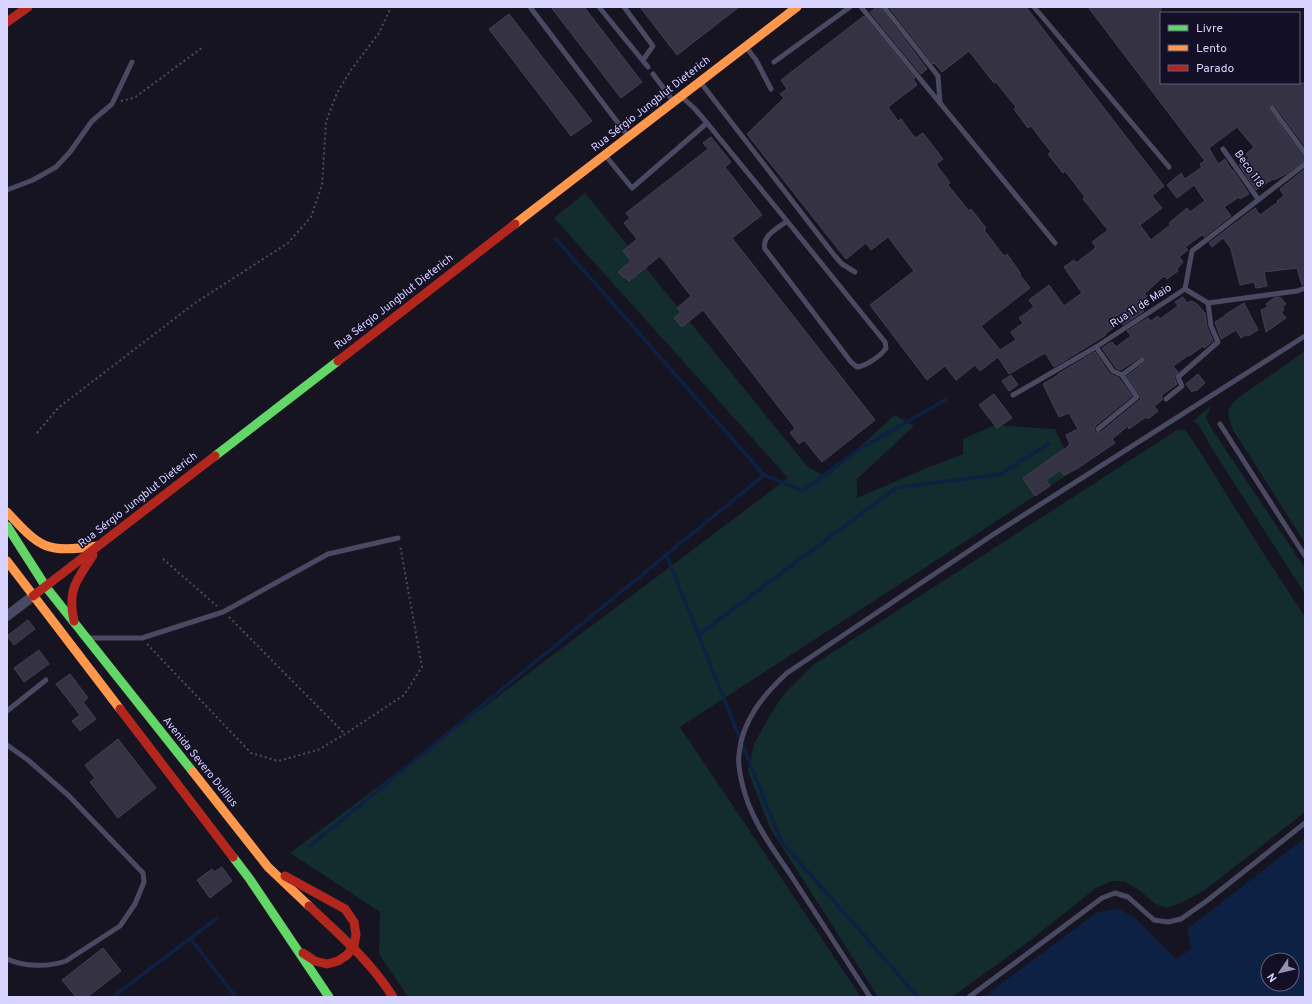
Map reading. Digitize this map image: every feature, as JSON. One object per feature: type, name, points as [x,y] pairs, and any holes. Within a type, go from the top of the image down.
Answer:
[{"type":"main road","points":[[7,22],[28,7]]},
{"type":"main road","name":"Rua Sérgio Jungblut Dieterich","points":[[33,596],[797,7]]},
{"type":"main road","points":[[7,512],[30,537],[39,544],[49,548],[72,550],[99,546]]},
{"type":"main road","name":"Avenida Severo Dullius","points":[[7,526],[46,587],[74,624],[268,866],[354,948],[383,981],[394,997]]},
{"type":"main road","points":[[74,624],[70,607],[70,595],[75,584],[99,546]]},
{"type":"main road","points":[[7,560],[249,878],[304,954],[311,960],[331,964],[341,960],[349,954],[354,948],[357,936],[356,926],[352,917],[345,909],[268,866]]},
{"type":"main road","points":[[288,933],[329,997]]},
{"type":"street","name":"Rua Sérgio Jungblut Dieterich","points":[[8,613],[33,596]]},
{"type":"lane","points":[[530,7],[628,136]]},
{"type":"lane","points":[[599,7],[648,67]]},
{"type":"lane","points":[[624,7],[653,46],[643,60]]},
{"type":"lane","points":[[774,62],[850,7]]},
{"type":"lane","points":[[861,7],[1055,244]]},
{"type":"lane","points":[[884,7],[938,76],[940,103]]},
{"type":"lane","points":[[1034,7],[1169,166]]},
{"type":"lane","points":[[745,46],[756,60],[771,89]]},
{"type":"lane","points":[[7,190],[33,180],[56,166],[70,152],[92,121],[112,104],[132,62]]},
{"type":"lane","points":[[654,74],[677,99],[695,109],[787,221],[885,342],[886,348],[883,352],[862,366],[857,367],[851,362],[765,249],[763,244],[766,238],[787,221]]},
{"type":"lane","points":[[700,82],[834,255],[842,264],[855,272]]},
{"type":"lane","points":[[1272,108],[1305,154]]},
{"type":"lane","points":[[605,155],[632,188],[707,123]]},
{"type":"lane","name":"Beco 118","points":[[1223,149],[1258,200]]},
{"type":"lane","name":"Rua 11 de Maio","points":[[1013,395],[1096,347],[1185,289],[1192,251],[1305,164]]},
{"type":"lane","points":[[1185,289],[1208,303],[1297,291],[1305,288]]},
{"type":"lane","points":[[1166,399],[1182,386],[1178,377],[1218,342],[1212,326],[1208,303]]},
{"type":"lane","points":[[870,997],[768,840],[751,810],[741,780],[739,755],[746,725],[757,705],[771,688],[787,673],[806,660],[994,534],[1305,336]]},
{"type":"lane","points":[[1096,347],[1113,371],[1122,375],[1137,397],[1098,429]]},
{"type":"lane","points":[[1122,375],[1142,360]]},
{"type":"lane","points":[[1220,424],[1305,556]]},
{"type":"lane","points":[[85,638],[142,638],[223,612],[328,554],[398,538]]},
{"type":"lane","points":[[7,711],[46,680]]},
{"type":"lane","points":[[7,746],[28,760],[68,795],[131,859],[143,873],[144,877],[144,882],[135,904],[117,930],[66,961],[57,964],[39,965],[21,964],[7,959]]},
{"type":"lane","points":[[968,997],[1102,898],[1115,893],[1128,897],[1154,920],[1168,922],[1181,919],[1208,900],[1305,823]]},
{"type":"path","points":[[38,433],[58,408],[195,303],[288,243],[310,217],[322,185],[326,122],[334,100],[351,70],[379,33],[391,7]]},
{"type":"path","points":[[112,104],[134,98],[203,47]]},
{"type":"path","points":[[142,638],[252,753],[278,761],[318,750],[404,695],[422,667],[398,538]]},
{"type":"path","points":[[163,559],[223,612],[345,734]]},
{"type":"green space","points":[[585,193],[807,466],[826,477],[895,415],[914,426],[857,479],[857,498],[963,454],[963,439],[995,425],[1055,429],[1062,444],[1078,468],[680,727],[861,997],[408,997],[379,954],[380,912],[290,853],[788,478],[554,218]]},
{"type":"green space","points":[[1305,351],[1305,543],[1233,430],[1228,413],[1231,406],[1238,398]]},
{"type":"green space","points":[[1211,406],[1206,417],[1210,426],[1305,568],[1305,594],[1211,447],[1198,424],[1193,421]]},
{"type":"green space","points":[[1177,430],[1185,430],[1192,439],[1305,617],[1305,812],[1205,890],[1185,901],[1167,908],[1154,903],[1138,889],[1123,881],[1112,881],[1096,888],[1032,939],[952,997],[878,997],[770,828],[748,771],[754,744],[770,715],[784,694],[813,665]]},
{"type":"water","points":[[1305,838],[1305,997],[983,997],[1096,913],[1117,908],[1135,918],[1176,959],[1191,949],[1187,929]]},
{"type":"building","points":[[551,7],[584,7],[642,82],[621,98]]},
{"type":"building","points":[[640,7],[739,7],[677,55]]},
{"type":"building","points":[[877,7],[880,7],[927,69],[921,74],[870,12]]},
{"type":"building","points":[[889,7],[1026,7],[1164,186],[1152,196],[1162,208],[1140,225],[1151,240],[1170,225],[1169,223],[1187,208],[1190,212],[1205,201],[1194,185],[1177,198],[1167,185],[1181,173],[1185,179],[1202,167],[1200,164],[1205,161],[1088,7],[1161,7],[1160,84],[1305,83],[1305,146],[1275,106],[1271,104],[1268,108],[1305,157],[1305,160],[1286,174],[1274,180],[1273,179],[1256,190],[1239,165],[1249,158],[1246,154],[1254,147],[1237,127],[1209,148],[1218,164],[1225,159],[1249,194],[1240,199],[1239,197],[1224,207],[1231,216],[1204,237],[1202,235],[1185,247],[1188,250],[1179,257],[1183,262],[1177,269],[1178,271],[1167,279],[1164,276],[1144,294],[1147,296],[1138,304],[1144,311],[1123,325],[1121,322],[1105,334],[1106,335],[1054,367],[1045,353],[1009,374],[998,357],[980,371],[975,365],[956,380],[945,366],[927,380],[870,305],[914,271],[888,237],[871,250],[866,243],[846,259],[747,134],[784,98],[780,94],[787,89],[781,80],[864,16],[915,78],[913,79],[917,85],[888,107],[898,121],[901,119],[915,138],[923,133],[943,159],[936,164],[950,183],[948,185],[969,211],[971,209],[986,228],[984,230],[1004,256],[1007,254],[1030,288],[981,326],[1000,350],[1016,340],[1011,332],[1023,323],[1019,318],[1034,307],[1029,300],[1049,285],[1064,306],[1082,293],[1064,267],[1074,260],[1076,263],[1092,251],[1096,247],[1092,242],[1108,230],[1083,199],[1085,197],[1065,171],[1063,173],[1048,154],[1051,152],[1031,126],[1028,128],[1014,109],[1016,107],[996,82],[994,83],[969,51],[942,72],[934,63],[933,64]]},
{"type":"building","points":[[509,14],[592,121],[571,136],[489,29]]},
{"type":"building","points":[[711,137],[731,162],[725,167],[762,215],[732,238],[875,420],[822,462],[804,440],[799,444],[790,433],[795,428],[703,310],[682,327],[674,318],[681,312],[677,308],[691,296],[660,256],[629,281],[618,272],[631,261],[623,251],[637,239],[624,223],[630,218],[626,213],[708,149],[703,143]]},
{"type":"building","points":[[1305,169],[1305,284],[1302,285],[1297,268],[1264,272],[1267,286],[1256,288],[1254,282],[1240,285],[1230,247],[1223,238],[1212,247],[1209,243],[1255,208],[1260,215],[1278,202],[1277,201],[1284,196],[1280,189]]},
{"type":"building","points":[[1183,297],[1187,303],[1192,301],[1197,304],[1205,313],[1207,327],[1213,341],[1173,366],[1178,372],[1174,377],[1177,384],[1162,395],[1162,400],[1154,406],[1158,411],[1148,419],[1146,417],[1129,429],[1128,426],[1112,439],[1115,443],[1078,468],[1064,475],[1060,470],[1046,480],[1050,486],[1035,496],[1023,478],[1066,448],[1070,444],[1066,435],[1078,429],[1069,413],[1059,417],[1043,384],[1095,352],[1110,374],[1119,378],[1132,396],[1095,426],[1095,432],[1101,432],[1141,399],[1140,395],[1127,376],[1146,360],[1144,357],[1140,357],[1121,370],[1116,368],[1102,348],[1112,342],[1116,347],[1131,336],[1127,331],[1148,318],[1151,321],[1158,316],[1160,319],[1178,306],[1175,302]]},
{"type":"building","points":[[1280,297],[1286,304],[1282,307],[1284,310],[1281,312],[1286,318],[1266,332],[1261,310],[1268,307],[1266,304],[1274,298]]},
{"type":"building","points":[[1244,303],[1258,330],[1241,338],[1236,330],[1221,339],[1215,322]]},
{"type":"building","points":[[1198,374],[1205,383],[1196,391],[1195,390],[1192,392],[1186,384]]},
{"type":"building","points":[[1011,375],[1018,385],[1009,391],[1002,381]]},
{"type":"building","points":[[994,394],[1012,418],[997,428],[979,405]]},
{"type":"building","points":[[28,620],[35,629],[14,645],[7,636]]},
{"type":"building","points":[[39,650],[49,664],[24,682],[14,668]]},
{"type":"building","points":[[70,674],[88,698],[83,702],[96,719],[80,731],[72,721],[80,715],[56,684]]},
{"type":"building","points":[[118,739],[156,788],[118,818],[90,782],[95,778],[85,765]]},
{"type":"building","points":[[222,867],[232,881],[210,898],[197,880],[212,869],[214,872]]},
{"type":"building","points":[[103,948],[121,971],[87,997],[76,997],[62,980]]},
{"type":"waterway","points":[[310,846],[764,475],[555,238]]},
{"type":"waterway","points":[[764,475],[803,491],[855,452],[945,400]]},
{"type":"waterway","points":[[698,635],[896,488],[1001,474],[1049,443]]},
{"type":"waterway","points":[[666,554],[781,841],[918,997]]},
{"type":"waterway","points":[[113,997],[216,919]]},
{"type":"waterway","points":[[190,938],[236,997]]},
{"type":"traffic: fast","points":[[215,456],[338,361]]},
{"type":"traffic: fast","points":[[7,526],[46,587],[193,772]]},
{"type":"traffic: fast","points":[[233,857],[249,878],[329,997]]},
{"type":"traffic: slow","points":[[515,224],[797,7]]},
{"type":"traffic: slow","points":[[7,512],[28,534],[46,546],[66,549],[97,546]]},
{"type":"traffic: slow","points":[[7,561],[120,709]]},
{"type":"traffic: slow","points":[[193,772],[268,867],[309,906]]},
{"type":"traffic: jam","points":[[7,22],[28,7]]},
{"type":"traffic: jam","points":[[338,361],[515,224]]},
{"type":"traffic: jam","points":[[33,596],[215,456]]},
{"type":"traffic: jam","points":[[74,621],[72,601],[75,585],[93,555]]},
{"type":"traffic: jam","points":[[120,709],[233,857]]},
{"type":"traffic: jam","points":[[285,876],[345,909],[354,922],[356,935],[354,946],[347,955],[338,961],[327,964],[315,961],[303,953]]},
{"type":"traffic: jam","points":[[309,906],[365,960],[393,997]]}]
